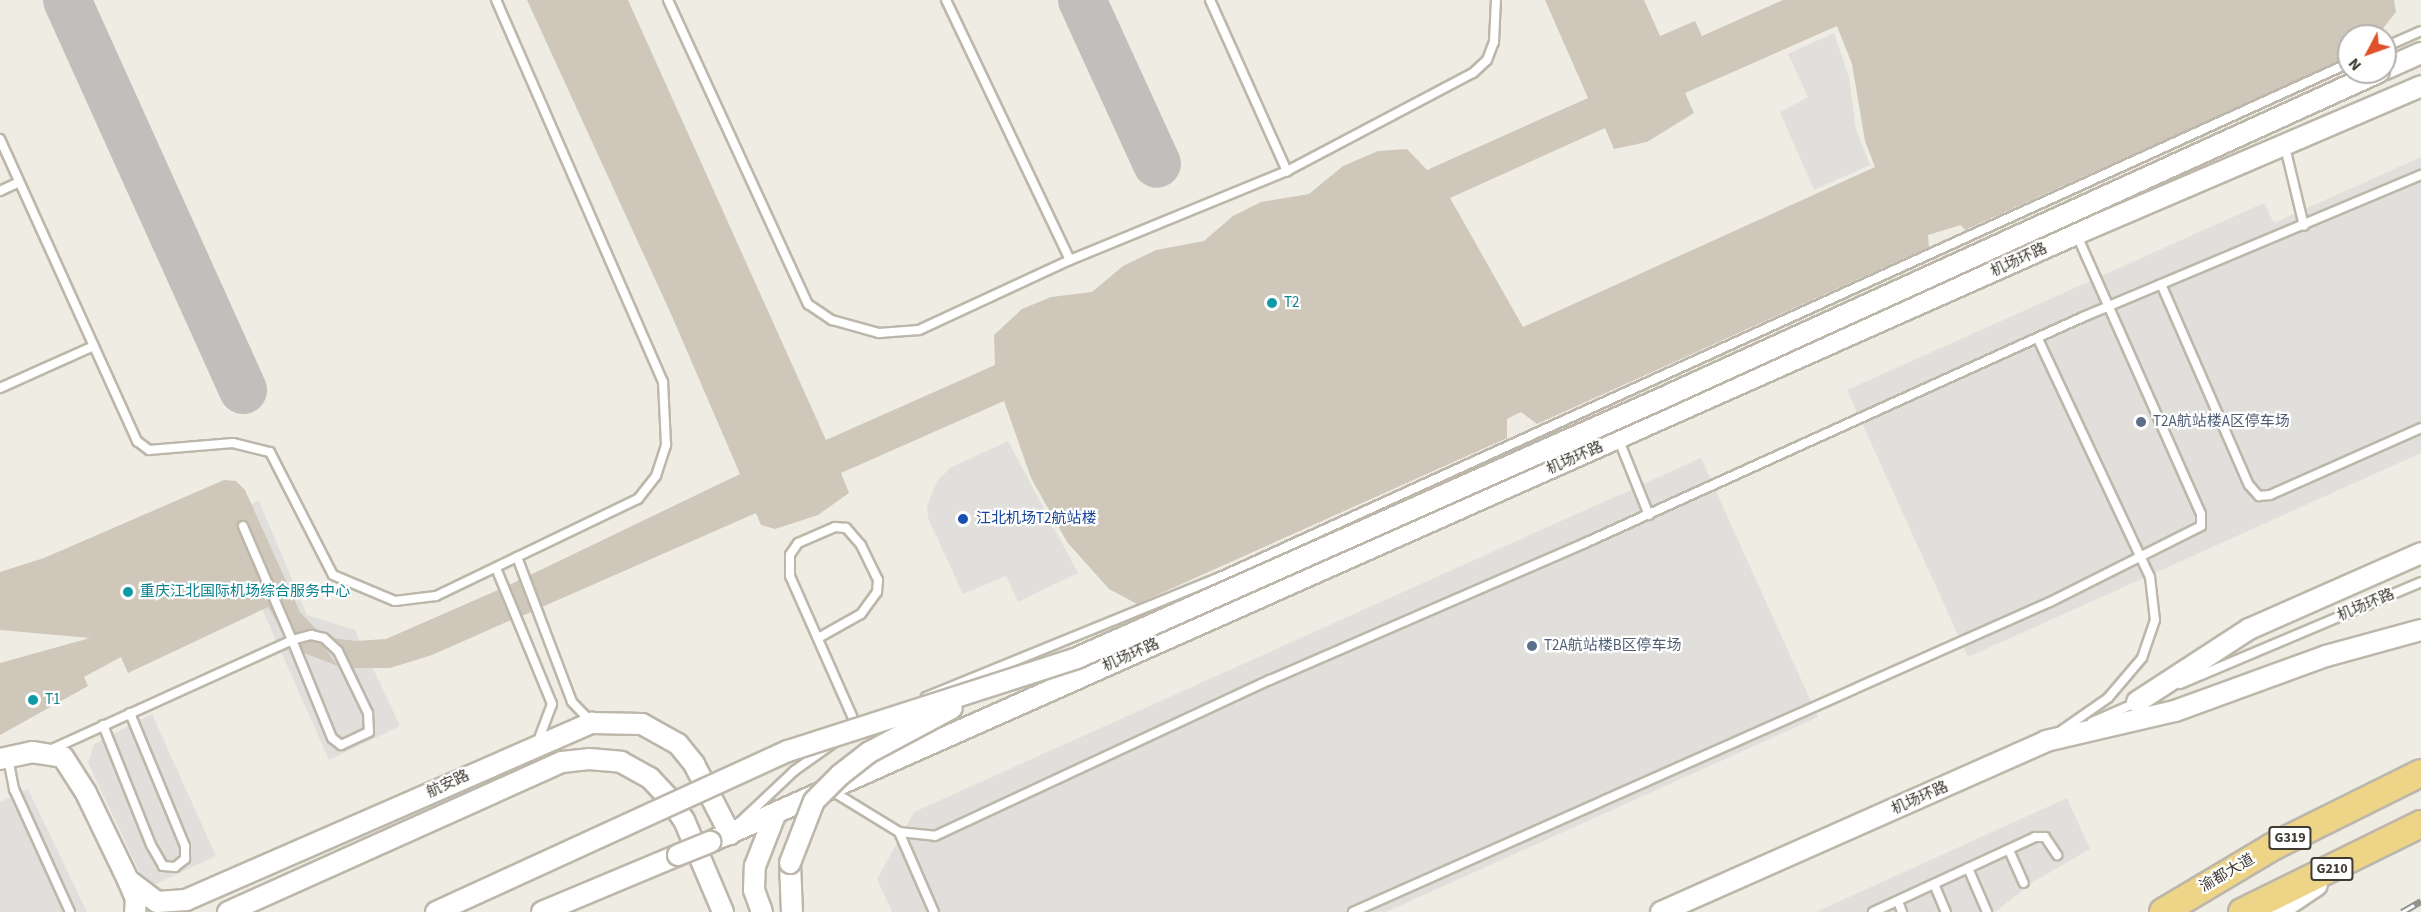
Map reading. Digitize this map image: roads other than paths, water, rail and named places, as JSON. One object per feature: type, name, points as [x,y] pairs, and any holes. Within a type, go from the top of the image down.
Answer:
[{"type":"highway","name":"渝都大道","points":[[2163,912],[2272,847],[2421,772]]},
{"type":"highway","name":"G210","points":[[2242,912],[2421,824]]},
{"type":"street","points":[[2397,64],[2421,53]]},
{"type":"street","name":"机场环路","points":[[983,691],[1099,648],[1656,401],[2353,84]]},
{"type":"street","name":"机场环路","points":[[542,912],[775,815],[2076,234],[2285,147],[2421,86]]},
{"type":"street","points":[[2137,702],[2249,629],[2421,553]]},
{"type":"street","name":"机场环路","points":[[1661,912],[2046,741],[2175,711],[2326,656],[2421,630]]},
{"type":"street","points":[[792,912],[790,863],[814,801],[840,775],[868,753],[983,691]]},
{"type":"street","points":[[436,912],[788,751],[983,691]]},
{"type":"street","name":"航安路","points":[[128,880],[157,902],[186,900],[592,723],[642,724],[678,744],[694,764],[730,834]]},
{"type":"street","points":[[4,758],[48,752],[63,757],[75,772],[128,880],[136,899],[135,912]]},
{"type":"street","name":"航安路","points":[[228,912],[562,762],[590,759],[621,762],[650,778],[667,796],[684,820],[723,912]]},
{"type":"street","points":[[762,912],[754,890],[755,866],[775,815]]},
{"type":"street","points":[[2277,912],[2363,854]]},
{"type":"street","points":[[1676,912],[1699,896]]},
{"type":"lane","points":[[0,139],[137,441],[148,450],[233,443],[270,452],[333,575],[344,582],[395,601],[436,596],[638,499],[656,476],[666,445],[663,382],[496,0]]},
{"type":"lane","points":[[668,0],[808,304],[832,320],[879,333],[919,330],[1070,260],[1287,171],[1473,73],[1487,60],[1494,42],[1496,0]]},
{"type":"lane","points":[[946,0],[1070,260]]},
{"type":"lane","points":[[1210,0],[1287,171]]},
{"type":"lane","points":[[2397,42],[2421,31]]},
{"type":"lane","name":"机场环路","points":[[730,834],[748,811],[794,771],[857,727],[1218,578],[2337,68]]},
{"type":"lane","points":[[2285,147],[2304,225]]},
{"type":"lane","points":[[831,790],[899,832],[935,836],[1270,680],[1649,515],[2109,306],[2421,175]]},
{"type":"lane","points":[[0,191],[19,182]]},
{"type":"lane","points":[[1353,912],[2050,602],[2195,530],[2203,521],[2076,234]]},
{"type":"lane","points":[[2161,284],[2250,485],[2259,496],[2270,495],[2421,428]]},
{"type":"lane","points":[[2038,339],[2142,557],[2150,577],[2155,620],[2142,658],[2108,698],[2046,741]]},
{"type":"lane","points":[[0,388],[94,346]]},
{"type":"lane","points":[[1618,438],[1649,515]]},
{"type":"lane","points":[[48,752],[292,640],[311,635],[324,639],[338,651],[368,713],[369,732],[347,744],[337,744],[292,640],[243,526]]},
{"type":"lane","points":[[820,637],[861,614],[878,591],[878,580],[861,544],[846,528],[835,526],[798,543],[790,555],[790,576],[820,637],[857,727]]},
{"type":"lane","points":[[517,558],[572,702],[592,723]]},
{"type":"lane","points":[[496,568],[552,704],[537,746]]},
{"type":"lane","name":"机场环路","points":[[2046,741],[2421,582]]},
{"type":"lane","points":[[104,725],[151,845],[163,866],[176,867],[185,859],[185,846],[130,713]]},
{"type":"lane","points":[[4,758],[14,789],[70,912]]},
{"type":"lane","points":[[899,832],[934,912]]},
{"type":"lane","points":[[1873,912],[2040,836],[2049,840],[2057,855]]},
{"type":"lane","points":[[2009,850],[2024,883]]},
{"type":"lane","points":[[1968,868],[1987,912]]},
{"type":"lane","points":[[1934,884],[1946,912]]},
{"type":"lane","points":[[1898,901],[1902,912]]},
{"type":"railway","points":[[2402,912],[2421,901]]},
{"type":"place","name":"T2","points":[[1272,303]]},
{"type":"place","name":"T2A航站楼A区停车场","points":[[2141,422]]},
{"type":"place","name":"江北机场T2航站楼","points":[[963,519]]},
{"type":"place","name":"重庆江北国际机场综合服务中心","points":[[128,592]]},
{"type":"place","name":"T2A航站楼B区停车场","points":[[1532,646]]},
{"type":"place","name":"T1","points":[[33,700]]}]
